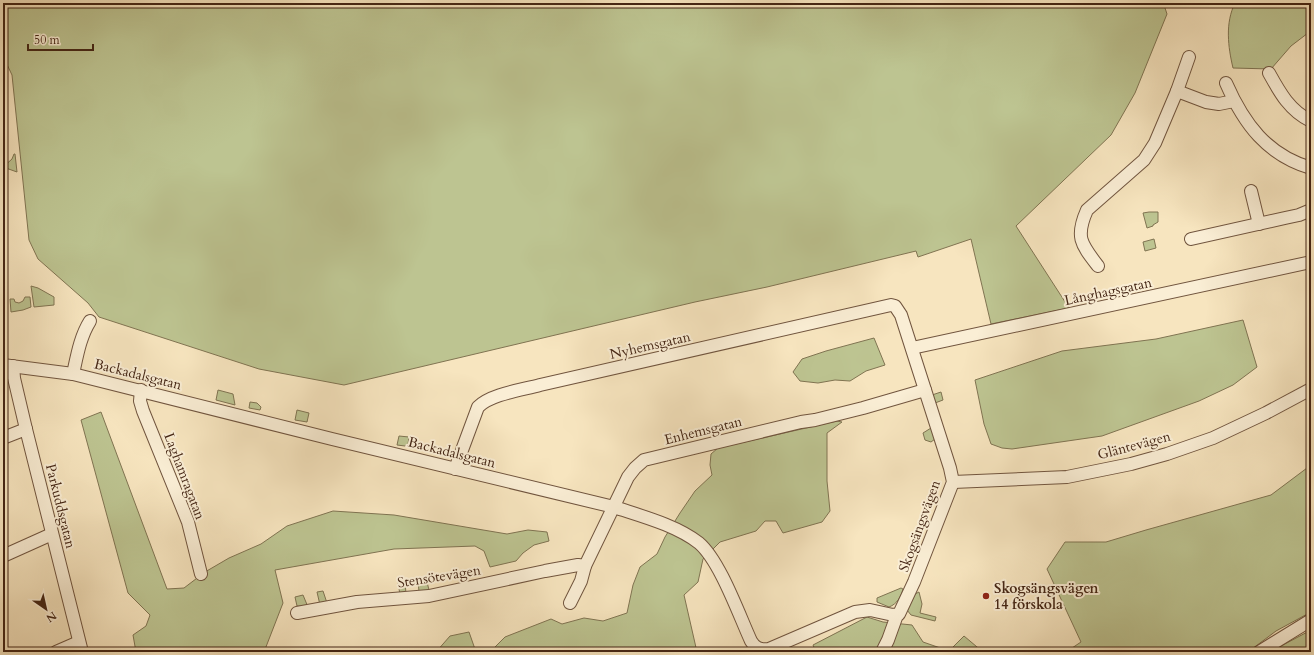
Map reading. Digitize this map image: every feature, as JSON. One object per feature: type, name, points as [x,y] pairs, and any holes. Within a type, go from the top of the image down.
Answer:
[{"type":"street","points":[[1098,266],[1085,248],[1080,232],[1082,221],[1087,210],[1144,160],[1155,143],[1177,91],[1189,57]]},
{"type":"street","points":[[1269,73],[1282,95],[1292,108],[1300,115],[1311,121]]},
{"type":"street","points":[[1226,83],[1249,125],[1265,143],[1289,160],[1311,168]]},
{"type":"street","points":[[1177,91],[1206,102],[1219,104],[1234,100]]},
{"type":"street","points":[[1251,191],[1259,224]]},
{"type":"street","points":[[1191,239],[1299,215],[1311,210]]},
{"type":"street","name":"Långhagsgatan","points":[[912,348],[1311,262]]},
{"type":"street","name":"Nyhemsgatan","points":[[455,468],[478,407],[493,398],[540,385],[891,305],[895,306]]},
{"type":"street","name":"Skogsängsvägen","points":[[882,652],[897,614],[901,612],[914,582],[952,482],[950,468],[912,348],[901,315],[895,306]]},
{"type":"street","name":"Backadalsgatan","points":[[73,374],[82,337],[90,321]]},
{"type":"street","name":"Backadalsgatan","points":[[8,366],[73,374],[141,390],[332,439],[614,507],[655,521],[683,533],[700,544],[724,580],[751,641],[754,646],[760,649],[769,649],[855,612],[870,610],[897,614]]},
{"type":"street","name":"Parkuddsgatan","points":[[8,366],[14,378],[81,647]]},
{"type":"street","name":"Gläntevägen","points":[[952,482],[1067,477],[1131,464],[1167,454],[1212,438],[1266,413],[1311,388]]},
{"type":"street","name":"Laghamragatan","points":[[141,390],[140,401],[143,411],[188,522],[201,574]]},
{"type":"street","name":"Enhemsgatan","points":[[570,603],[581,581],[585,566],[631,474],[644,460],[800,422],[815,420],[925,390]]},
{"type":"street","points":[[3,438],[26,429]]},
{"type":"street","points":[[3,556],[52,534]]},
{"type":"street","name":"Stensötevägen","points":[[297,613],[356,602],[432,595],[578,565],[585,566]]},
{"type":"street","points":[[1259,652],[1311,620]]},
{"type":"street","points":[[56,652],[81,647]]},
{"type":"green space","points":[[3,3],[1165,3],[1164,5],[1167,14],[1135,93],[1111,135],[1016,226],[1069,308],[991,324],[971,239],[918,257],[916,251],[344,385],[259,369],[99,317],[88,303],[38,259],[29,240],[12,75],[3,56]]},
{"type":"green space","points":[[1235,3],[1311,3],[1311,34],[1308,33],[1291,46],[1271,69],[1233,68],[1228,35],[1230,19]]},
{"type":"green space","points":[[14,154],[17,172],[3,167],[12,159]]},
{"type":"green space","points":[[1158,212],[1158,222],[1147,228],[1143,213]]},
{"type":"green space","points":[[1154,239],[1156,248],[1145,251],[1143,242]]},
{"type":"green space","points":[[31,286],[38,288],[54,297],[54,305],[34,307]]},
{"type":"green space","points":[[25,297],[30,297],[31,307],[11,312],[10,299],[14,299],[15,302],[19,303],[23,301]]},
{"type":"green space","points":[[1243,320],[1257,367],[1233,385],[1199,401],[1102,436],[1012,449],[1002,448],[991,444],[984,424],[975,380],[1062,351],[1156,339]]},
{"type":"green space","points":[[874,338],[885,365],[866,371],[850,381],[835,380],[818,383],[800,381],[793,372],[802,359]]},
{"type":"green space","points":[[218,390],[233,394],[235,405],[216,400]]},
{"type":"green space","points":[[941,392],[943,400],[935,403],[932,395]]},
{"type":"green space","points":[[250,402],[257,403],[261,407],[260,410],[249,408]]},
{"type":"green space","points":[[297,410],[309,413],[307,422],[295,420]]},
{"type":"green space","points":[[101,412],[167,589],[184,588],[205,572],[229,558],[261,544],[287,526],[333,511],[394,515],[507,534],[528,530],[547,532],[549,541],[534,545],[523,553],[516,561],[490,567],[484,551],[475,546],[394,549],[275,570],[283,603],[264,652],[136,652],[133,635],[146,626],[150,615],[128,593],[81,420]]},
{"type":"green space","points":[[837,421],[842,422],[827,433],[827,481],[830,511],[822,522],[783,533],[776,521],[765,521],[756,531],[720,542],[703,559],[698,582],[684,595],[697,652],[486,652],[491,651],[505,637],[551,619],[562,624],[584,618],[603,621],[627,613],[633,585],[640,567],[657,554],[665,537],[695,491],[712,475],[710,465],[711,454],[718,448]]},
{"type":"green space","points":[[931,428],[935,439],[931,442],[925,440],[923,433]]},
{"type":"green space","points":[[399,436],[409,437],[408,444],[405,446],[397,445]]},
{"type":"green space","points":[[1311,465],[1311,612],[1276,631],[1248,652],[1066,652],[1081,642],[1047,569],[1065,542],[1106,542],[1271,495]]},
{"type":"green space","points":[[418,580],[424,580],[427,582],[429,590],[419,592]]},
{"type":"green space","points":[[398,582],[405,582],[406,594],[400,595]]},
{"type":"green space","points":[[901,588],[903,589],[900,597],[892,606],[889,607],[877,602],[877,598]]},
{"type":"green space","points":[[323,591],[327,603],[320,605],[317,592]]},
{"type":"green space","points":[[919,592],[922,604],[920,613],[936,617],[935,621],[911,615],[907,610],[913,595]]},
{"type":"green space","points":[[303,595],[308,607],[297,606],[295,597]]},
{"type":"green space","points":[[867,617],[883,622],[912,625],[923,642],[949,651],[964,636],[983,652],[816,652],[813,645]]},
{"type":"green space","points":[[1311,630],[1311,647],[1302,652],[1270,652]]},
{"type":"green space","points":[[469,632],[476,652],[436,652],[450,636]]},
{"type":"place","name":"Skogsängsvägen 14 förskola","points":[[986,596]]}]
